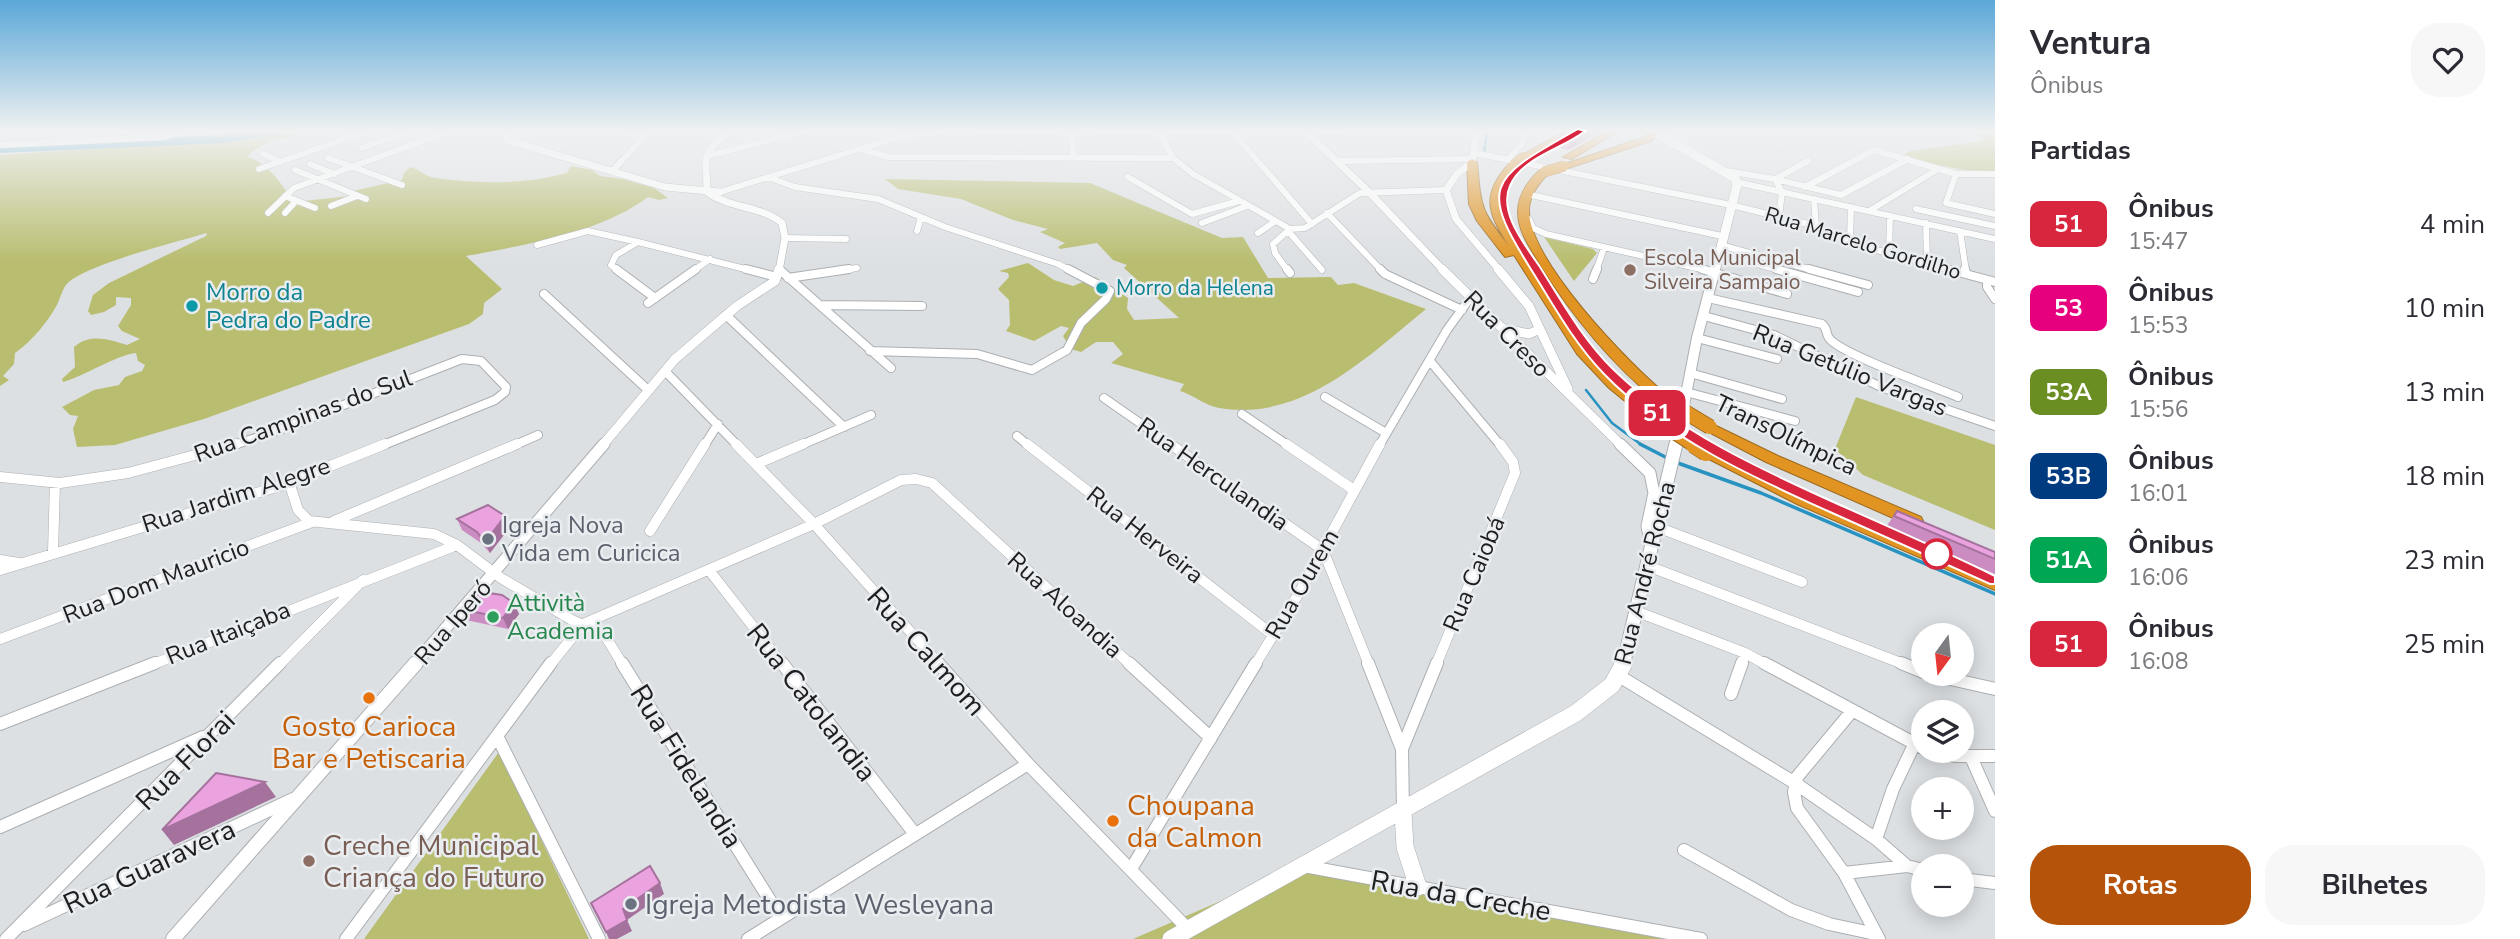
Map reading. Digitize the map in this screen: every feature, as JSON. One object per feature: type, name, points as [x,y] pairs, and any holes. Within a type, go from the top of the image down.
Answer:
[{"type":"highway","points":[[1473,175],[1473,198],[1483,221],[1554,310]]},
{"type":"highway","name":"TransOlímpica","points":[[1505,175],[1497,186],[1496,209],[1507,235],[1554,310],[1598,370],[1658,421],[1706,452],[1803,500],[1995,584]]},
{"type":"highway","name":"TransOlímpica","points":[[1541,175],[1526,192],[1523,205],[1523,219],[1528,234],[1581,317],[1633,375],[1662,398],[1710,427],[1772,458],[1933,529]]},
{"type":"main road","points":[[1729,175],[1736,182]]},
{"type":"main road","name":"Rua André Rocha","points":[[1171,939],[1403,812],[1576,713],[1596,699],[1619,676],[1628,656],[1672,467],[1697,338],[1736,182]]},
{"type":"main road","points":[[1403,812],[1405,847],[1418,887]]},
{"type":"street","points":[[306,175],[366,199]]},
{"type":"street","points":[[268,213],[289,191],[332,175]]},
{"type":"street","points":[[374,175],[402,185]]},
{"type":"street","points":[[628,175],[665,187],[720,192],[739,204]]},
{"type":"street","points":[[705,175],[707,189],[721,201],[739,204],[778,218],[782,223],[785,238],[776,277]]},
{"type":"street","points":[[720,192],[775,175]]},
{"type":"street","points":[[1193,175],[1289,230],[1322,270]]},
{"type":"street","points":[[1270,175],[1312,224]]},
{"type":"street","name":"Rua Creso","points":[[1352,175],[1470,298],[1650,473],[1654,493],[1647,526],[1652,548]]},
{"type":"street","points":[[1456,175],[1446,190],[1451,209],[1486,256],[1521,295],[1572,398]]},
{"type":"street","name":"Rua Marcelo Gordilho","points":[[1586,175],[1779,216],[1816,226],[1862,246],[1991,281]]},
{"type":"street","points":[[1749,175],[1841,195],[1879,175]]},
{"type":"street","points":[[1775,179],[1783,175]]},
{"type":"street","points":[[1805,187],[1828,175]]},
{"type":"street","points":[[1869,211],[1928,175]]},
{"type":"street","points":[[1956,175],[1946,203],[1995,214]]},
{"type":"street","points":[[768,177],[795,187],[878,199],[921,217],[1033,254],[1102,284],[1108,288],[1110,294],[1081,323],[1067,350],[1036,371],[976,354],[870,351]]},
{"type":"street","points":[[1128,177],[1192,214],[1239,201]]},
{"type":"street","points":[[1775,179],[1782,192],[1779,216]]},
{"type":"street","points":[[1736,182],[1995,239]]},
{"type":"street","points":[[1290,273],[1273,248],[1275,240],[1289,230],[1312,224],[1353,196],[1369,192],[1446,190]]},
{"type":"street","points":[[1787,294],[1714,272],[1546,234],[1530,224],[1527,211],[1532,193],[1868,285]]},
{"type":"street","points":[[285,196],[315,208]]},
{"type":"street","points":[[331,206],[357,196]]},
{"type":"street","points":[[1814,199],[1816,226]]},
{"type":"street","points":[[285,213],[296,201]]},
{"type":"street","points":[[1202,223],[1247,206]]},
{"type":"street","points":[[1850,240],[1851,207]]},
{"type":"street","points":[[1916,209],[1995,226]]},
{"type":"street","points":[[1327,213],[1385,274],[1462,310]]},
{"type":"street","points":[[1889,216],[1889,253]]},
{"type":"street","points":[[917,231],[921,217]]},
{"type":"street","points":[[1258,233],[1274,222]]},
{"type":"street","points":[[1926,223],[1927,264]]},
{"type":"street","points":[[537,245],[588,231],[776,277],[788,278],[857,268]]},
{"type":"street","points":[[1961,231],[1966,273]]},
{"type":"street","points":[[785,238],[846,239]]},
{"type":"street","points":[[638,242],[616,255],[611,260],[611,265],[651,300],[710,259]]},
{"type":"street","points":[[1720,245],[1858,292]]},
{"type":"street","points":[[1593,279],[1604,248]]},
{"type":"street","points":[[1995,272],[1987,287],[1995,299]]},
{"type":"street","name":"Rua Iperó","points":[[173,939],[495,573],[665,371],[726,315],[776,277]]},
{"type":"street","points":[[788,278],[891,368]]},
{"type":"street","points":[[544,294],[648,390]]},
{"type":"street","name":"Rua Ourem","points":[[1131,869],[1323,550],[1386,433],[1470,298]]},
{"type":"street","points":[[1708,298],[1822,324],[1826,327],[1829,338],[1846,350],[1958,397]]},
{"type":"street","points":[[820,306],[922,306]]},
{"type":"street","points":[[726,315],[844,427]]},
{"type":"street","name":"Rua Getúlio Vargas","points":[[1704,316],[1774,335],[1881,387],[1995,426]]},
{"type":"street","points":[[1502,328],[1520,333],[1540,329]]},
{"type":"street","points":[[1697,338],[1777,359]]},
{"type":"street","name":"Rua Campinas do Sul","points":[[0,477],[55,483],[128,473],[224,449],[462,359],[481,361],[503,381],[505,392]]},
{"type":"street","name":"Rua Caiobá","points":[[1403,812],[1402,748],[1515,472],[1505,450],[1430,361]]},
{"type":"street","name":"Rua Calmom","points":[[665,371],[814,524],[1028,764],[1189,930]]},
{"type":"street","points":[[1690,373],[1782,399]]},
{"type":"street","name":"Rua Jardim Alegre","points":[[0,570],[289,482],[485,405],[505,392]]},
{"type":"street","points":[[1686,392],[1795,421]]},
{"type":"street","points":[[1325,397],[1386,433]]},
{"type":"street","name":"Rua Herculandia","points":[[1104,398],[1323,550]]},
{"type":"street","points":[[1242,414],[1354,490]]},
{"type":"street","points":[[757,464],[871,415]]},
{"type":"street","points":[[650,531],[718,424]]},
{"type":"street","points":[[330,523],[538,435]]},
{"type":"street","name":"Rua Herveira","points":[[1017,436],[1273,635]]},
{"type":"street","name":"Rua Aloandia","points":[[814,524],[901,480],[916,479],[932,483],[1211,738]]},
{"type":"street","points":[[289,482],[298,510],[312,522],[434,534],[457,545],[495,573],[583,624]]},
{"type":"street","points":[[53,552],[55,483]]},
{"type":"street","name":"Rua Dom Mauricio","points":[[0,639],[312,522]]},
{"type":"street","points":[[346,939],[583,624],[814,524]]},
{"type":"street","points":[[1657,527],[1802,582]]},
{"type":"street","name":"Rua Itaiçaba","points":[[0,724],[457,545]]},
{"type":"street","points":[[1323,550],[1402,748]]},
{"type":"street","points":[[0,560],[21,563]]},
{"type":"street","points":[[1648,566],[1911,667]]},
{"type":"street","name":"Rua Catolandia","points":[[709,570],[915,834]]},
{"type":"street","name":"Rua Florai","points":[[6,939],[363,580]]},
{"type":"street","points":[[1638,611],[1745,653],[1911,742]]},
{"type":"street","name":"Rua Fidelandia","points":[[583,624],[597,630],[610,641],[781,918]]},
{"type":"street","points":[[1731,694],[1745,653]]},
{"type":"street","points":[[1619,676],[1795,783],[1876,839],[1907,866]]},
{"type":"street","points":[[1974,684],[1995,689]]},
{"type":"street","points":[[1852,711],[1813,757],[1793,789],[1797,808],[1844,873],[1878,936]]},
{"type":"street","points":[[0,827],[210,735]]},
{"type":"street","points":[[497,736],[599,939]]},
{"type":"street","points":[[1974,757],[1995,756]]},
{"type":"street","points":[[1876,839],[1894,789],[1911,760]]},
{"type":"street","points":[[1974,763],[1994,806]]},
{"type":"street","points":[[748,939],[1028,764]]},
{"type":"street","name":"Rua Guaravera","points":[[0,936],[299,796]]},
{"type":"street","points":[[1684,850],[1787,907],[1827,923],[1878,936]]},
{"type":"street","name":"Rua da Creche","points":[[1304,866],[1701,939]]},
{"type":"street","points":[[1844,873],[1911,867]]},
{"type":"street","points":[[1974,880],[1995,883]]},
{"type":"green space","points":[[0,175],[273,175],[293,202],[351,196],[353,191],[402,180],[403,175],[502,182],[560,175],[598,175],[654,188],[668,198],[659,200],[648,197],[607,220],[561,236],[466,256],[502,289],[484,303],[483,314],[469,324],[204,419],[115,445],[77,447],[73,429],[78,416],[70,415],[62,407],[94,390],[119,385],[125,377],[142,371],[145,365],[138,361],[136,353],[110,361],[63,382],[62,379],[75,367],[74,347],[80,343],[99,338],[127,345],[140,339],[122,331],[118,326],[131,305],[131,298],[116,297],[116,305],[91,315],[88,311],[93,295],[109,283],[206,236],[207,233],[110,262],[75,278],[63,289],[57,305],[44,325],[15,353],[14,364],[3,376],[9,380],[0,386]]},
{"type":"green space","points":[[885,179],[1090,183],[1222,238],[1243,237],[1268,278],[1331,277],[1338,285],[1354,283],[1426,309],[1356,365],[1332,382],[1305,395],[1278,405],[1249,410],[1214,407],[1180,391],[1184,384],[1111,363],[1123,354],[1113,342],[1096,342],[1081,352],[1071,349],[1063,336],[1069,328],[1061,326],[1034,341],[1006,331],[1010,325],[1009,300],[998,289],[1009,277],[1008,273],[999,271],[1028,263],[1054,280],[1073,286],[1095,277],[1128,298],[1127,309],[1134,320],[1179,318],[1124,268],[1127,265],[1113,260],[1097,243],[1060,249],[1058,247],[1065,243],[1040,232],[1048,229],[1013,220],[961,199],[898,189]]},
{"type":"green space","points":[[1544,237],[1593,249],[1597,253],[1574,281]]},
{"type":"green space","points":[[1856,397],[1995,445],[1995,530],[1863,475],[1835,449]]},
{"type":"green space","points":[[499,752],[589,939],[364,939]]},
{"type":"green space","points":[[1311,862],[1708,939],[1133,939]]},
{"type":"building","points":[[488,505],[505,516],[485,542],[477,532],[457,519]]},
{"type":"building","points":[[1897,511],[1995,552],[1995,559],[1894,516]]},
{"type":"building","points":[[489,593],[502,595],[514,603],[503,618],[461,609],[475,596]]},
{"type":"building","points":[[216,773],[265,782],[162,830]]},
{"type":"building","points":[[650,866],[660,883],[623,909],[627,920],[606,932],[591,903]]},
{"type":"waterway","points":[[1586,390],[1612,423],[1641,445]]},
{"type":"waterway","points":[[1641,445],[1675,462],[1761,493],[1995,594]]},
{"type":"bus line","name":"51","points":[[1511,175],[1503,189],[1505,219],[1585,344],[1627,389],[1657,413],[1706,445],[1762,476],[1995,580]]},
{"type":"place","name":"Escola Municipal Silveira Sampaio","points":[[1630,270]]},
{"type":"place","name":"Morro da Helena","points":[[1102,288]]},
{"type":"place","name":"Morro da Pedra do Padre","points":[[192,306]]},
{"type":"place","name":"Igreja Nova Vida em Curicica","points":[[488,539]]},
{"type":"place","name":"Attività Academia","points":[[493,617]]},
{"type":"place","name":"Gosto Carioca Bar e Petiscaria","points":[[369,698]]},
{"type":"place","name":"Choupana da Calmon","points":[[1113,821]]},
{"type":"place","name":"Creche Municipal Criança do Futuro","points":[[309,861]]},
{"type":"place","name":"Igreja Metodista Wesleyana","points":[[631,904]]}]
